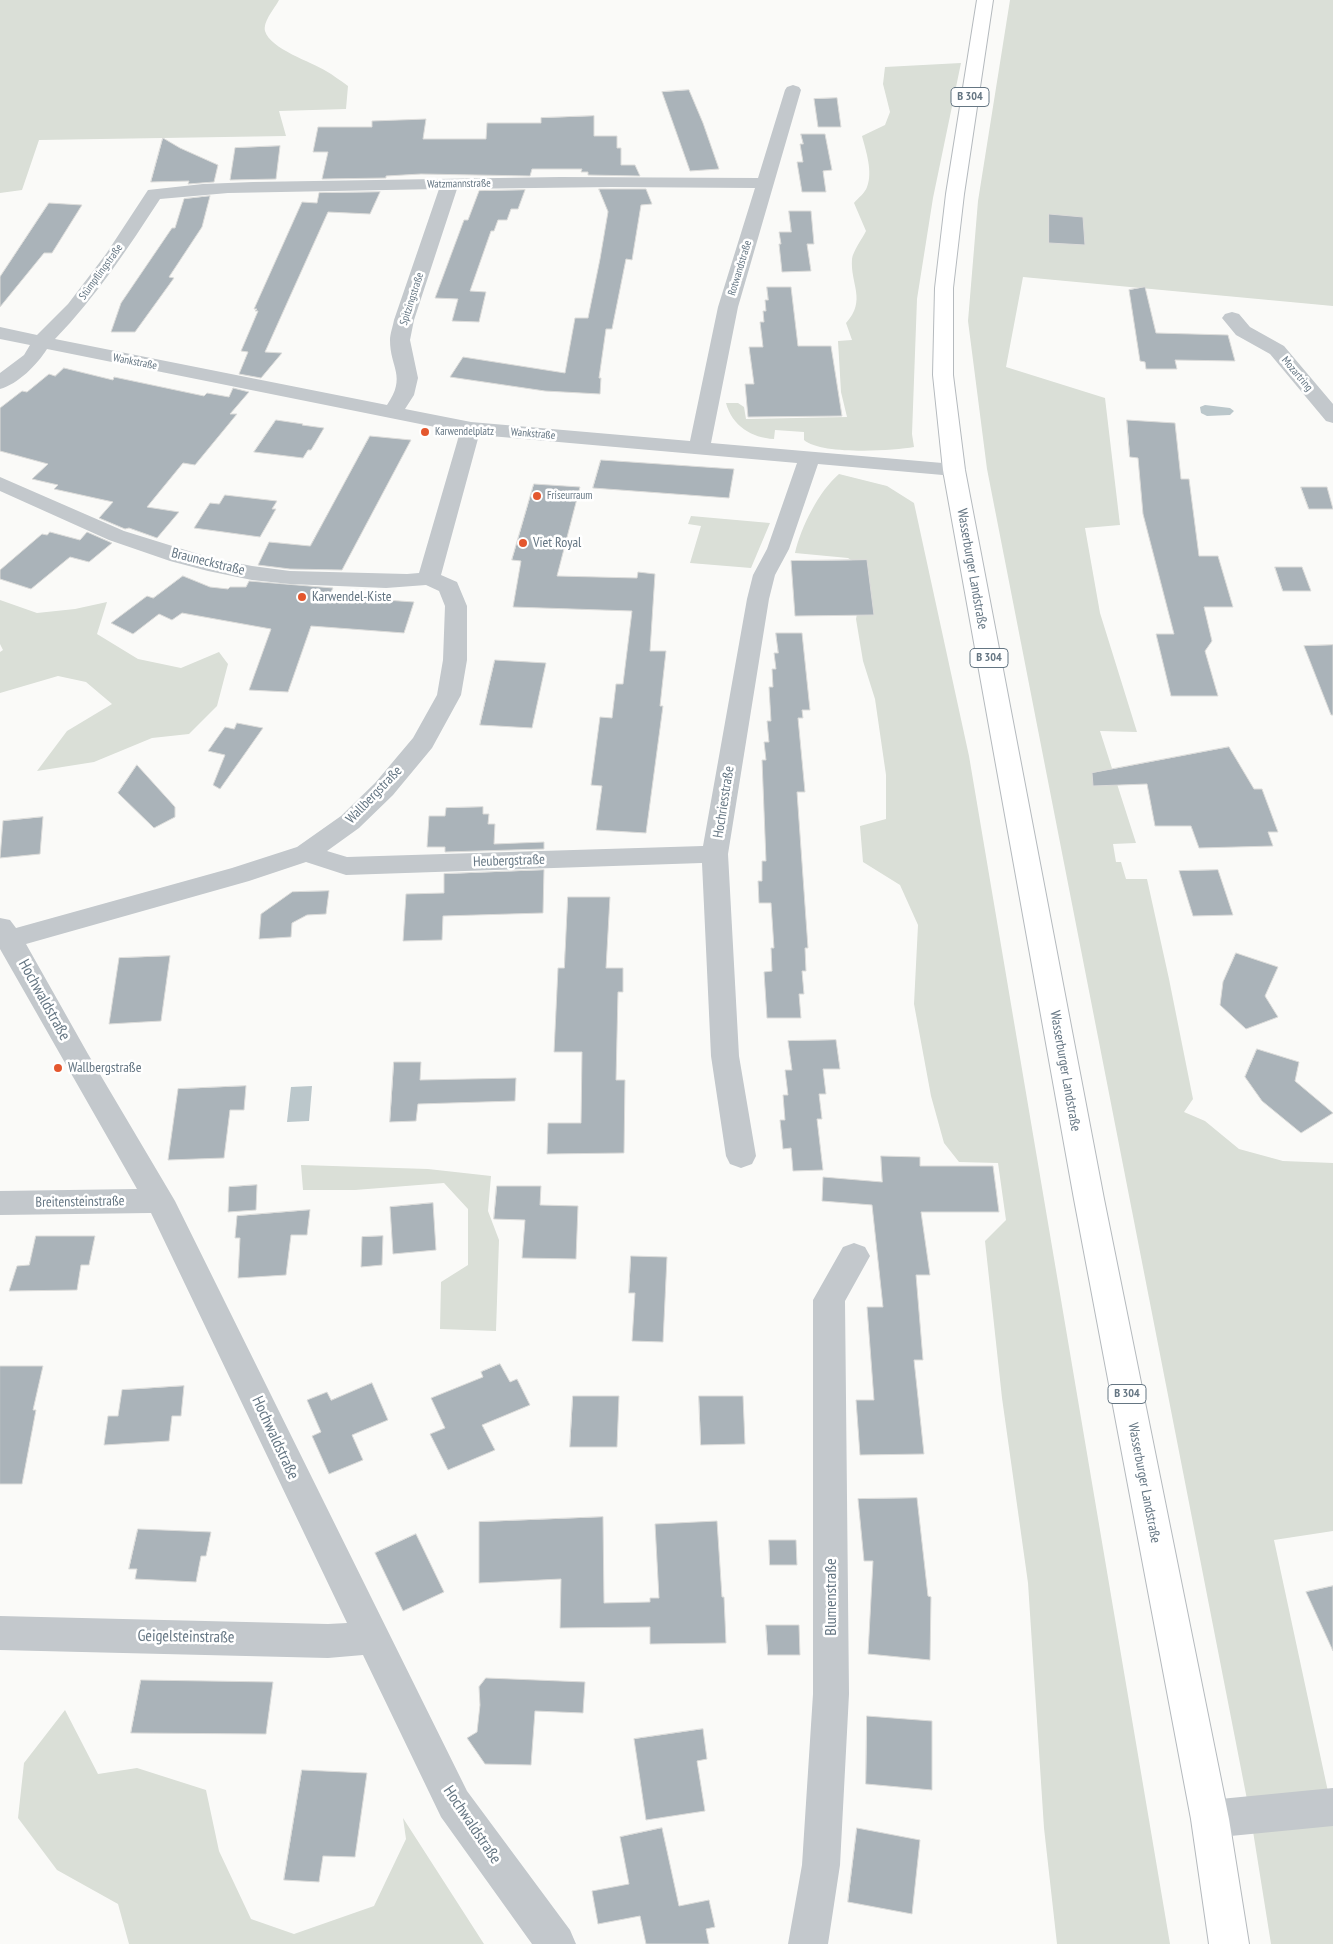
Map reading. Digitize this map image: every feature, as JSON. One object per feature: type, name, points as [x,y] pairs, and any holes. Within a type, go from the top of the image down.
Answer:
[{"type":"main road","name":"Wasserburger Landstraße","points":[[985,0],[955,194],[944,288],[943,365],[954,470],[1087,1190],[1210,1819],[1229,1944]]},
{"type":"street","name":"Rotwandstraße","points":[[699,448],[728,307],[766,184],[792,90]]},
{"type":"street","name":"Watzmannstraße","points":[[154,194],[238,189],[450,184],[652,181],[766,184]]},
{"type":"street","name":"Spitzingstraße","points":[[392,412],[404,395],[408,378],[400,340],[404,320],[450,184]]},
{"type":"street","name":"Stümpflingstraße","points":[[0,383],[31,359],[41,343],[75,308],[114,256],[154,194]]},
{"type":"street","name":"Mozartring","points":[[1232,318],[1244,331],[1276,350],[1333,417]]},
{"type":"street","name":"Wankstraße","points":[[0,333],[41,343],[471,428],[954,470]]},
{"type":"street","points":[[429,578],[471,428]]},
{"type":"street","name":"Hochriesstraße","points":[[741,1156],[725,1056],[715,854],[758,599],[764,575],[778,549],[810,457]]},
{"type":"street","name":"Brauneckstraße","points":[[0,483],[77,520],[178,556],[239,571],[304,579],[384,582],[412,582],[429,578]]},
{"type":"street","name":"Wallbergstraße","points":[[3,935],[240,875],[306,853],[350,822],[384,788],[423,742],[449,695],[455,660],[456,606],[449,587],[429,578]]},
{"type":"street","name":"Heubergstraße","points":[[306,853],[346,866],[715,854]]},
{"type":"street","name":"Hochwaldstraße","points":[[3,935],[160,1201],[284,1452],[306,1505],[454,1804],[556,1944]]},
{"type":"street","name":"Breitensteinstraße","points":[[0,1202],[160,1201]]},
{"type":"street","name":"Blumenstraße","points":[[808,1944],[821,1865],[831,1694],[828,1300],[854,1256]]},
{"type":"street","name":"Geigelsteinstraße","points":[[0,1633],[328,1641],[372,1638]]},
{"type":"street","points":[[1210,1819],[1333,1807]]},
{"type":"shaded area","points":[[0,0],[279,0],[266,23],[265,31],[268,38],[283,49],[326,71],[348,86],[346,109],[279,111],[286,136],[39,140],[22,190],[0,193]]},
{"type":"shaded area","points":[[1010,0],[1333,0],[1333,306],[1023,277],[1006,367],[1105,398],[1120,525],[1085,528],[1100,613],[1137,732],[1100,731],[1136,843],[1113,844],[1116,862],[1121,862],[1126,879],[1147,879],[1193,1099],[1184,1112],[1205,1121],[1239,1149],[1283,1161],[1333,1163],[1333,1531],[1274,1540],[1333,1815],[1333,1944],[1271,1944],[1252,1825],[987,469],[968,321],[978,201]]},
{"type":"shaded area","points":[[961,63],[933,198],[917,299],[912,434],[914,447],[890,450],[840,450],[813,445],[804,440],[804,432],[775,430],[774,439],[758,436],[744,429],[733,418],[726,403],[738,403],[744,407],[746,419],[847,417],[841,392],[838,341],[852,340],[846,323],[856,307],[857,299],[852,259],[866,231],[854,203],[865,191],[869,181],[868,162],[862,136],[885,125],[890,112],[883,84],[885,67]]},
{"type":"shaded area","points":[[1205,405],[1230,408],[1234,411],[1230,415],[1207,416],[1201,413],[1200,407]]},
{"type":"shaded area","points":[[839,474],[887,486],[914,503],[969,756],[1170,1944],[1057,1944],[1044,1828],[1028,1583],[1002,1398],[985,1241],[1006,1220],[998,1163],[959,1162],[944,1143],[931,1096],[914,1004],[918,925],[900,885],[863,862],[860,826],[886,819],[886,775],[875,699],[863,661],[856,619],[866,570],[848,558],[795,553],[812,510],[825,490]]},
{"type":"shaded area","points":[[691,516],[770,523],[751,568],[690,563],[701,526],[688,524]]},
{"type":"shaded area","points":[[0,600],[37,613],[75,609],[107,602],[97,634],[138,659],[181,668],[219,652],[228,664],[217,706],[189,734],[152,738],[94,762],[37,771],[67,731],[112,704],[86,682],[58,676],[0,693],[0,652],[3,650],[0,644]]},
{"type":"shaded area","points":[[312,1086],[309,1121],[287,1122],[291,1087]]},
{"type":"shaded area","points":[[301,1165],[428,1169],[491,1176],[488,1211],[499,1240],[496,1331],[440,1329],[441,1282],[468,1265],[468,1209],[444,1183],[355,1190],[303,1190]]},
{"type":"shaded area","points":[[65,1710],[98,1774],[137,1768],[206,1790],[219,1851],[251,1919],[294,1934],[374,1906],[406,1839],[403,1818],[484,1944],[129,1944],[118,1904],[57,1870],[18,1818],[24,1763]]},
{"type":"building","points":[[689,90],[719,169],[690,171],[662,92]]},
{"type":"building","points":[[837,98],[841,127],[818,127],[814,99]]},
{"type":"building","points":[[594,116],[594,136],[617,136],[617,148],[621,148],[621,165],[635,165],[640,176],[588,175],[588,172],[581,172],[582,169],[532,169],[530,176],[421,174],[386,176],[386,178],[322,179],[328,152],[313,152],[318,127],[372,127],[372,121],[426,119],[423,139],[486,139],[487,123],[541,123],[541,118]]},
{"type":"building","points":[[801,134],[825,134],[832,170],[823,171],[826,192],[802,192],[797,162],[803,162],[800,144],[803,144]]},
{"type":"building","points":[[163,138],[218,165],[214,182],[188,184],[189,181],[151,182]]},
{"type":"building","points":[[280,146],[276,179],[230,180],[235,148]]},
{"type":"building","points":[[599,189],[646,189],[652,204],[641,205],[632,260],[626,259],[612,329],[606,329],[599,378],[601,378],[600,394],[545,391],[450,377],[463,357],[565,373],[575,318],[588,318],[600,259],[608,212]]},
{"type":"building","points":[[525,190],[518,209],[511,209],[507,220],[498,220],[494,231],[491,231],[470,291],[486,292],[479,322],[452,321],[458,299],[435,298],[464,220],[468,220],[479,191]]},
{"type":"building","points":[[380,192],[370,214],[328,212],[265,352],[282,353],[261,378],[239,374],[248,352],[241,351],[258,311],[254,309],[302,202],[317,203],[319,193]]},
{"type":"building","points":[[210,196],[202,227],[169,277],[174,278],[135,332],[111,332],[121,303],[172,228],[175,228],[184,199]]},
{"type":"building","points":[[49,203],[82,205],[52,253],[44,253],[0,307],[0,277]]},
{"type":"building","points":[[789,211],[811,211],[814,244],[807,244],[811,271],[782,272],[779,232],[791,232]]},
{"type":"building","points":[[1049,214],[1083,217],[1085,245],[1049,243]]},
{"type":"building","points":[[767,287],[791,287],[798,346],[831,346],[842,416],[748,417],[745,384],[754,384],[749,347],[763,347],[760,322],[764,322],[765,300],[768,300]]},
{"type":"building","points":[[1145,287],[1156,333],[1228,335],[1235,361],[1175,360],[1177,369],[1146,369],[1145,362],[1140,361],[1129,290]]},
{"type":"building","points":[[64,368],[113,380],[114,377],[204,396],[207,393],[229,397],[233,388],[249,392],[230,414],[237,414],[195,465],[183,463],[147,507],[179,512],[157,538],[129,528],[125,529],[99,518],[113,502],[54,489],[58,485],[32,479],[48,464],[0,451],[0,408],[22,391],[27,392],[49,374],[55,376]]},
{"type":"building","points":[[276,420],[324,428],[311,450],[308,450],[303,458],[254,452]]},
{"type":"building","points":[[1127,420],[1175,423],[1181,479],[1189,479],[1199,556],[1218,556],[1233,607],[1204,607],[1212,641],[1205,651],[1218,696],[1171,696],[1156,634],[1174,634],[1143,514],[1138,458],[1130,457]]},
{"type":"building","points":[[370,436],[411,440],[342,570],[290,569],[258,565],[269,542],[310,546]]},
{"type":"building","points":[[601,460],[734,469],[729,498],[593,488]]},
{"type":"building","points":[[534,484],[580,487],[557,576],[637,578],[638,572],[655,574],[650,651],[666,651],[660,706],[663,706],[646,833],[596,830],[602,786],[591,785],[600,717],[612,718],[616,684],[623,684],[632,611],[513,607],[521,561],[512,560]]},
{"type":"building","points":[[1301,487],[1327,487],[1333,509],[1309,509]]},
{"type":"building","points":[[225,495],[277,501],[272,509],[276,509],[260,537],[194,528],[210,503],[219,504]]},
{"type":"building","points":[[50,532],[80,540],[87,532],[112,543],[89,562],[70,557],[31,589],[0,579],[0,570],[42,534],[47,535]]},
{"type":"building","points":[[867,560],[874,615],[795,616],[791,561]]},
{"type":"building","points":[[1275,567],[1302,567],[1311,591],[1283,591]]},
{"type":"building","points":[[183,576],[210,587],[228,589],[230,587],[246,587],[249,581],[333,588],[329,596],[414,602],[404,633],[311,626],[288,692],[249,690],[271,629],[182,613],[172,620],[159,614],[133,634],[111,623],[147,596],[153,598]]},
{"type":"building","points":[[776,633],[802,633],[810,710],[802,710],[803,718],[798,718],[805,792],[797,792],[808,948],[805,948],[806,971],[802,971],[804,994],[799,994],[801,1018],[767,1018],[764,972],[772,971],[771,948],[774,948],[771,903],[759,903],[758,881],[762,881],[762,861],[766,861],[762,760],[766,760],[764,742],[769,742],[767,721],[771,721],[769,687],[773,687],[772,669],[776,669],[774,653],[778,653]]},
{"type":"building","points":[[1333,645],[1333,715],[1331,715],[1304,646]]},
{"type":"building","points":[[495,660],[546,663],[532,728],[480,725]]},
{"type":"building","points":[[237,723],[263,728],[220,789],[213,785],[225,755],[208,751],[225,727],[234,729]]},
{"type":"building","points":[[1229,747],[1254,789],[1262,789],[1278,832],[1268,832],[1273,846],[1199,848],[1191,826],[1155,826],[1147,784],[1093,786],[1092,773]]},
{"type":"building","points":[[137,765],[175,807],[175,817],[154,828],[118,793]]},
{"type":"building","points":[[483,807],[483,814],[489,814],[488,824],[495,824],[494,844],[544,842],[544,849],[445,852],[445,847],[427,847],[429,816],[445,816],[446,808]]},
{"type":"building","points":[[43,817],[40,854],[0,858],[3,821]]},
{"type":"building","points":[[544,870],[543,913],[443,916],[442,940],[403,941],[406,894],[444,893],[444,874]]},
{"type":"building","points":[[1218,870],[1233,915],[1193,916],[1179,871]]},
{"type":"building","points":[[329,891],[326,914],[307,915],[292,923],[291,937],[259,939],[261,914],[292,892]]},
{"type":"building","points":[[568,897],[610,897],[606,968],[623,968],[623,992],[618,992],[616,1080],[625,1080],[624,1153],[547,1154],[548,1123],[581,1123],[582,1052],[554,1052],[558,968],[564,968]]},
{"type":"building","points":[[1236,953],[1278,967],[1265,996],[1278,1017],[1246,1029],[1220,1005],[1223,982]]},
{"type":"building","points":[[170,956],[161,1021],[109,1024],[119,958]]},
{"type":"building","points":[[836,1040],[840,1069],[823,1069],[826,1094],[819,1094],[822,1119],[817,1119],[823,1170],[793,1171],[791,1148],[783,1149],[780,1120],[785,1120],[783,1095],[788,1095],[785,1070],[792,1070],[788,1041]]},
{"type":"building","points":[[1257,1049],[1299,1062],[1295,1081],[1333,1113],[1301,1133],[1262,1101],[1245,1077]]},
{"type":"building","points":[[394,1062],[421,1062],[420,1080],[516,1078],[515,1101],[418,1104],[416,1121],[390,1122]]},
{"type":"building","points":[[246,1086],[244,1110],[230,1110],[224,1158],[168,1160],[178,1089]]},
{"type":"building","points":[[881,1156],[920,1157],[920,1166],[993,1166],[999,1212],[921,1212],[930,1275],[916,1275],[923,1360],[914,1360],[924,1454],[860,1455],[856,1400],[874,1400],[867,1307],[883,1307],[872,1205],[822,1201],[823,1177],[882,1182]]},
{"type":"building","points":[[257,1185],[256,1210],[228,1212],[229,1187]]},
{"type":"building","points":[[497,1186],[541,1186],[540,1205],[578,1206],[576,1259],[522,1258],[525,1220],[494,1219]]},
{"type":"building","points":[[433,1203],[436,1250],[393,1254],[390,1207]]},
{"type":"building","points":[[310,1210],[307,1235],[291,1235],[286,1275],[238,1278],[240,1238],[235,1238],[237,1216]]},
{"type":"building","points":[[36,1236],[95,1236],[89,1265],[81,1265],[77,1290],[9,1291],[17,1266],[29,1265]]},
{"type":"building","points":[[383,1236],[382,1265],[361,1267],[362,1237]]},
{"type":"building","points":[[631,1256],[667,1257],[663,1342],[632,1341],[635,1293],[629,1293]]},
{"type":"building","points":[[500,1364],[510,1382],[517,1379],[530,1405],[482,1425],[495,1450],[448,1470],[430,1434],[445,1428],[431,1398],[483,1377],[481,1372]]},
{"type":"building","points":[[0,1366],[43,1366],[33,1410],[36,1410],[22,1484],[0,1484]]},
{"type":"building","points":[[372,1383],[388,1420],[352,1435],[363,1460],[329,1474],[312,1436],[321,1432],[307,1400],[327,1392],[331,1400]]},
{"type":"building","points":[[184,1386],[181,1416],[172,1416],[169,1441],[104,1445],[108,1416],[118,1416],[122,1390]]},
{"type":"building","points":[[573,1396],[619,1396],[617,1447],[570,1447]]},
{"type":"building","points":[[699,1396],[743,1396],[745,1444],[701,1445]]},
{"type":"building","points":[[917,1498],[928,1596],[931,1597],[930,1660],[868,1654],[873,1561],[864,1561],[858,1499]]},
{"type":"building","points":[[603,1517],[604,1603],[650,1602],[650,1598],[659,1598],[655,1524],[717,1521],[726,1643],[650,1644],[650,1627],[560,1628],[561,1579],[479,1583],[479,1522]]},
{"type":"building","points":[[138,1529],[211,1532],[206,1556],[201,1556],[196,1582],[135,1579],[137,1569],[129,1569]]},
{"type":"building","points":[[416,1534],[444,1592],[403,1611],[375,1553]]},
{"type":"building","points":[[769,1540],[796,1540],[797,1565],[770,1565]]},
{"type":"building","points":[[1333,1586],[1333,1651],[1306,1592]]},
{"type":"building","points":[[766,1625],[799,1625],[800,1655],[768,1655]]},
{"type":"building","points":[[486,1678],[585,1682],[583,1713],[535,1711],[531,1765],[485,1764],[467,1738],[477,1732],[480,1705],[479,1687]]},
{"type":"building","points":[[141,1680],[273,1682],[266,1734],[131,1733]]},
{"type":"building","points":[[867,1716],[932,1721],[932,1790],[866,1784]]},
{"type":"building","points":[[703,1729],[707,1759],[697,1761],[705,1811],[646,1820],[634,1739]]},
{"type":"building","points":[[302,1770],[367,1773],[355,1857],[323,1856],[319,1882],[284,1880]]},
{"type":"building","points":[[662,1828],[679,1906],[709,1900],[715,1927],[706,1929],[709,1944],[646,1944],[640,1916],[598,1924],[592,1891],[629,1884],[620,1837]]},
{"type":"building","points":[[857,1828],[920,1840],[912,1914],[848,1902]]},
{"type":"place","name":"Karwendelplatz","points":[[425,432]]},
{"type":"place","name":"Friseurraum","points":[[537,496]]},
{"type":"place","name":"Viet Royal","points":[[523,543]]},
{"type":"place","name":"Karwendel-Kiste","points":[[302,597]]},
{"type":"place","name":"Wallbergstraße","points":[[58,1068]]}]
